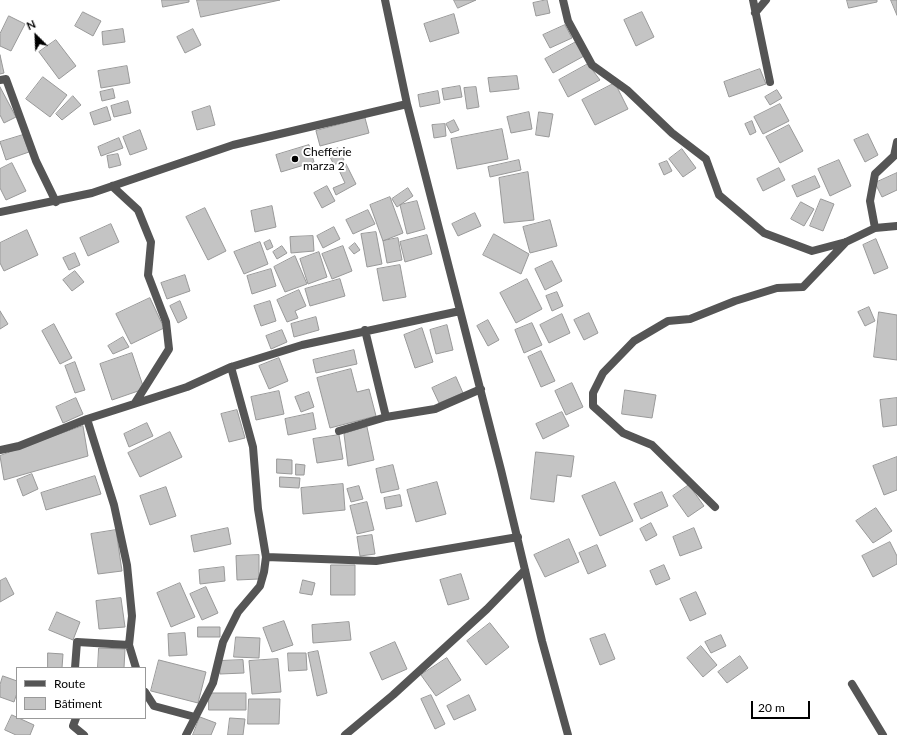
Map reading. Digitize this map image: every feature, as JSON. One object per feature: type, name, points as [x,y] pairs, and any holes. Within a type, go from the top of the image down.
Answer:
[{"type":"street","points":[[385,0],[407,104],[518,537],[542,641],[568,735]]},
{"type":"street","points":[[563,0],[568,21],[592,65],[627,90],[672,133],[706,159],[719,195],[764,233],[812,252],[846,242],[875,228],[897,226]]},
{"type":"street","points":[[753,0],[770,82]]},
{"type":"street","points":[[755,13],[766,0]]},
{"type":"street","points":[[0,80],[6,79],[36,161],[56,202]]},
{"type":"street","points":[[0,212],[56,202],[92,193],[233,145],[407,104]]},
{"type":"street","points":[[875,228],[870,201],[875,174],[894,156],[897,142]]},
{"type":"street","points":[[112,186],[138,210],[151,242],[148,275],[166,322],[169,349],[136,403]]},
{"type":"street","points":[[715,507],[652,445],[623,433],[603,415],[594,406],[593,393],[603,374],[634,341],[668,322],[690,319],[735,301],[777,288],[803,287],[846,242]]},
{"type":"street","points":[[0,450],[19,446],[87,419],[187,387],[231,367],[302,345],[366,330],[460,312]]},
{"type":"street","points":[[366,330],[386,417]]},
{"type":"street","points":[[186,735],[213,683],[223,642],[238,612],[260,586],[266,557],[258,509],[253,447],[231,367]]},
{"type":"street","points":[[339,431],[386,417],[435,409],[480,389]]},
{"type":"street","points":[[87,419],[114,505],[127,565],[132,616],[130,645],[136,667]]},
{"type":"street","points":[[266,557],[376,561],[518,537]]},
{"type":"street","points":[[345,735],[393,695],[487,609],[525,570]]},
{"type":"street","points":[[75,667],[77,642],[130,645]]},
{"type":"street","points":[[852,684],[883,735]]},
{"type":"street","points":[[146,694],[154,706],[195,717]]},
{"type":"street","points":[[76,719],[74,726],[84,735]]},
{"type":"building","points":[[162,0],[189,0],[189,2],[163,7]]},
{"type":"building","points":[[197,0],[280,0],[201,17]]},
{"type":"building","points":[[454,0],[476,0],[458,8]]},
{"type":"building","points":[[547,0],[550,13],[536,16],[533,3]]},
{"type":"building","points":[[847,0],[877,0],[877,2],[849,8]]},
{"type":"building","points":[[891,0],[897,0],[897,15]]},
{"type":"building","points":[[83,12],[101,21],[93,36],[75,26]]},
{"type":"building","points":[[642,12],[654,37],[636,46],[624,20]]},
{"type":"building","points":[[454,14],[459,33],[430,42],[424,24]]},
{"type":"building","points":[[9,16],[25,24],[11,51],[0,46],[0,34]]},
{"type":"building","points":[[565,25],[572,38],[550,48],[543,35]]},
{"type":"building","points":[[123,29],[125,42],[103,45],[102,32]]},
{"type":"building","points":[[193,29],[201,45],[185,53],[177,37]]},
{"type":"building","points":[[56,40],[76,66],[59,79],[39,52]]},
{"type":"building","points":[[576,42],[584,56],[553,73],[545,59]]},
{"type":"building","points":[[0,55],[4,73],[0,74]]},
{"type":"building","points":[[588,64],[600,80],[568,97],[559,80]]},
{"type":"building","points":[[127,66],[130,83],[101,88],[98,71]]},
{"type":"building","points":[[760,69],[766,84],[729,97],[724,82]]},
{"type":"building","points":[[517,76],[519,89],[490,92],[488,78]]},
{"type":"building","points":[[43,77],[67,95],[50,117],[26,99]]},
{"type":"building","points":[[615,83],[628,109],[595,125],[582,100]]},
{"type":"building","points":[[460,86],[462,97],[444,100],[442,89]]},
{"type":"building","points":[[0,87],[16,117],[4,123],[0,115]]},
{"type":"building","points":[[476,87],[479,107],[467,109],[464,88]]},
{"type":"building","points":[[113,89],[115,98],[102,101],[100,92]]},
{"type":"building","points":[[777,90],[782,98],[770,105],[765,97]]},
{"type":"building","points":[[438,91],[440,103],[420,107],[418,95]]},
{"type":"building","points":[[73,96],[81,105],[62,120],[56,114]]},
{"type":"building","points":[[128,101],[131,113],[114,117],[111,106]]},
{"type":"building","points":[[780,104],[789,121],[763,134],[754,117]]},
{"type":"building","points":[[210,106],[215,125],[197,130],[192,112]]},
{"type":"building","points":[[107,107],[111,120],[94,125],[90,113]]},
{"type":"building","points":[[529,112],[532,129],[511,133],[507,117]]},
{"type":"building","points":[[539,112],[553,114],[549,137],[536,135]]},
{"type":"building","points":[[365,118],[369,133],[320,146],[316,131]]},
{"type":"building","points":[[454,120],[459,130],[451,133],[446,124]]},
{"type":"building","points":[[752,121],[756,132],[750,135],[745,124]]},
{"type":"building","points":[[445,124],[446,136],[434,138],[432,125]]},
{"type":"building","points":[[789,125],[803,151],[780,163],[766,137]]},
{"type":"building","points":[[502,129],[508,159],[457,169],[451,139]]},
{"type":"building","points":[[140,130],[147,149],[130,155],[123,137]]},
{"type":"building","points":[[868,134],[878,155],[865,162],[854,140]]},
{"type":"building","points":[[23,135],[29,152],[6,160],[0,142]]},
{"type":"building","points":[[119,138],[123,148],[101,156],[98,147]]},
{"type":"building","points":[[309,145],[314,162],[281,172],[276,155]]},
{"type":"building","points":[[338,148],[344,160],[334,165],[328,153]]},
{"type":"building","points":[[682,149],[696,168],[683,177],[669,159]]},
{"type":"building","points":[[118,154],[121,165],[109,168],[107,156]]},
{"type":"building","points":[[519,160],[521,170],[490,177],[488,167]]},
{"type":"building","points":[[839,160],[851,186],[830,196],[818,169]]},
{"type":"building","points":[[667,161],[672,171],[664,175],[659,164]]},
{"type":"building","points":[[12,163],[26,191],[6,200],[0,188],[0,169]]},
{"type":"building","points":[[346,164],[356,184],[336,195],[333,188],[345,183],[338,168]]},
{"type":"building","points":[[779,168],[785,180],[763,191],[757,179]]},
{"type":"building","points":[[528,172],[534,220],[504,223],[499,178]]},
{"type":"building","points":[[897,173],[897,190],[882,197],[875,183]]},
{"type":"building","points":[[815,176],[820,187],[797,197],[792,186]]},
{"type":"building","points":[[327,186],[335,201],[322,208],[314,193]]},
{"type":"building","points":[[408,188],[413,196],[397,207],[392,199]]},
{"type":"building","points":[[390,197],[403,233],[383,241],[370,205]]},
{"type":"building","points":[[821,199],[834,204],[823,231],[810,226]]},
{"type":"building","points":[[417,201],[425,229],[407,234],[400,205]]},
{"type":"building","points":[[801,202],[814,209],[804,226],[791,219]]},
{"type":"building","points":[[272,206],[276,227],[255,232],[251,211]]},
{"type":"building","points":[[205,208],[226,251],[208,260],[186,217]]},
{"type":"building","points":[[368,210],[375,224],[353,234],[346,220]]},
{"type":"building","points":[[475,213],[481,226],[458,236],[452,224]]},
{"type":"building","points":[[550,220],[557,246],[530,253],[523,227]]},
{"type":"building","points":[[111,224],[119,242],[88,256],[80,238]]},
{"type":"building","points":[[334,227],[340,239],[323,248],[317,236]]},
{"type":"building","points":[[27,230],[38,255],[4,271],[0,263],[0,243]]},
{"type":"building","points":[[376,232],[382,264],[367,267],[361,234]]},
{"type":"building","points":[[494,234],[529,254],[521,274],[483,255]]},
{"type":"building","points":[[427,235],[432,254],[405,262],[400,242]]},
{"type":"building","points":[[313,236],[314,251],[291,253],[290,237]]},
{"type":"building","points":[[398,238],[402,260],[387,263],[383,241]]},
{"type":"building","points":[[876,239],[888,268],[874,274],[863,245]]},
{"type":"building","points":[[270,240],[273,247],[267,250],[264,243]]},
{"type":"building","points":[[260,242],[268,264],[244,274],[234,252]]},
{"type":"building","points":[[355,243],[360,250],[354,254],[349,248]]},
{"type":"building","points":[[282,246],[287,253],[277,259],[273,252]]},
{"type":"building","points":[[343,246],[352,271],[332,279],[322,254]]},
{"type":"building","points":[[319,252],[327,277],[308,284],[300,259]]},
{"type":"building","points":[[75,253],[80,265],[69,270],[63,258]]},
{"type":"building","points":[[295,256],[307,284],[285,292],[274,267]]},
{"type":"building","points":[[552,261],[562,281],[545,290],[535,269]]},
{"type":"building","points":[[400,265],[406,297],[383,301],[377,269]]},
{"type":"building","points":[[271,269],[276,286],[252,294],[247,276]]},
{"type":"building","points":[[75,271],[84,282],[72,291],[63,280]]},
{"type":"building","points":[[185,275],[190,291],[167,299],[161,283]]},
{"type":"building","points":[[340,279],[345,296],[310,306],[305,289]]},
{"type":"building","points":[[527,279],[542,309],[516,323],[500,293]]},
{"type":"building","points":[[299,290],[306,306],[295,311],[298,318],[287,322],[277,300]]},
{"type":"building","points":[[557,292],[563,306],[552,311],[546,296]]},
{"type":"building","points":[[150,298],[164,328],[131,344],[116,314]]},
{"type":"building","points":[[180,301],[187,318],[178,323],[170,306]]},
{"type":"building","points":[[270,301],[276,321],[261,326],[254,306]]},
{"type":"building","points":[[869,307],[875,321],[865,326],[858,312]]},
{"type":"building","points":[[0,311],[8,324],[0,329]]},
{"type":"building","points":[[879,312],[897,315],[897,360],[874,357]]},
{"type":"building","points":[[589,313],[598,333],[584,340],[574,320]]},
{"type":"building","points":[[562,314],[570,333],[549,343],[540,325]]},
{"type":"building","points":[[316,317],[319,330],[294,337],[291,324]]},
{"type":"building","points":[[488,320],[499,340],[488,346],[477,326]]},
{"type":"building","points":[[532,323],[542,345],[524,353],[515,330]]},
{"type":"building","points":[[54,324],[72,358],[60,364],[42,331]]},
{"type":"building","points":[[447,325],[453,350],[436,354],[430,330]]},
{"type":"building","points":[[422,328],[433,362],[415,368],[404,335]]},
{"type":"building","points":[[282,330],[287,342],[271,349],[266,336]]},
{"type":"building","points":[[123,337],[129,347],[113,354],[108,346]]},
{"type":"building","points":[[354,350],[357,364],[316,373],[313,360]]},
{"type":"building","points":[[541,351],[555,381],[541,387],[528,357]]},
{"type":"building","points":[[132,353],[144,389],[112,400],[100,364]]},
{"type":"building","points":[[279,358],[288,381],[269,389],[259,366]]},
{"type":"building","points":[[75,362],[85,390],[75,393],[65,366]]},
{"type":"building","points":[[351,369],[357,392],[369,389],[376,416],[330,428],[317,378]]},
{"type":"building","points":[[456,377],[463,393],[439,403],[432,388]]},
{"type":"building","points":[[572,383],[583,407],[566,415],[555,391]]},
{"type":"building","points":[[625,390],[656,395],[652,418],[622,414]]},
{"type":"building","points":[[279,391],[284,414],[256,420],[251,397]]},
{"type":"building","points":[[309,392],[314,407],[301,412],[295,397]]},
{"type":"building","points":[[76,398],[83,414],[63,423],[56,407]]},
{"type":"building","points":[[897,398],[897,425],[883,427],[880,400]]},
{"type":"building","points":[[237,410],[245,438],[229,442],[221,414]]},
{"type":"building","points":[[562,412],[569,426],[543,439],[536,424]]},
{"type":"building","points":[[313,413],[316,429],[288,435],[285,419]]},
{"type":"building","points":[[147,423],[153,436],[129,447],[124,434]]},
{"type":"building","points":[[83,426],[88,456],[4,480],[0,456]]},
{"type":"building","points":[[367,427],[374,460],[348,466],[344,434]]},
{"type":"building","points":[[170,432],[182,457],[140,477],[128,453]]},
{"type":"building","points":[[339,435],[343,459],[317,463],[313,439]]},
{"type":"building","points":[[536,452],[574,456],[571,477],[557,475],[554,502],[531,499]]},
{"type":"building","points":[[897,457],[897,490],[884,495],[873,466]]},
{"type":"building","points":[[277,459],[292,460],[292,474],[277,473]]},
{"type":"building","points":[[296,464],[305,465],[304,475],[296,475]]},
{"type":"building","points":[[393,465],[399,489],[381,493],[376,469]]},
{"type":"building","points":[[32,474],[38,489],[23,496],[17,480]]},
{"type":"building","points":[[95,476],[101,494],[46,510],[41,493]]},
{"type":"building","points":[[280,477],[300,478],[299,488],[280,487]]},
{"type":"building","points":[[437,482],[446,514],[416,522],[407,490]]},
{"type":"building","points":[[615,482],[633,521],[600,536],[582,496]]},
{"type":"building","points":[[343,484],[345,510],[303,514],[301,488]]},
{"type":"building","points":[[689,485],[704,506],[688,517],[673,496]]},
{"type":"building","points":[[359,486],[363,499],[351,502],[347,489]]},
{"type":"building","points":[[166,487],[176,516],[150,525],[140,496]]},
{"type":"building","points":[[662,492],[668,506],[641,519],[634,504]]},
{"type":"building","points":[[400,495],[402,506],[386,509],[384,498]]},
{"type":"building","points":[[367,502],[374,530],[357,534],[350,506]]},
{"type":"building","points":[[876,508],[892,531],[873,543],[856,521]]},
{"type":"building","points":[[651,523],[657,535],[646,541],[640,529]]},
{"type":"building","points":[[228,528],[231,544],[194,552],[191,536]]},
{"type":"building","points":[[694,528],[702,548],[680,556],[673,537]]},
{"type":"building","points":[[116,530],[122,571],[98,574],[91,534]]},
{"type":"building","points":[[372,535],[375,554],[360,556],[357,537]]},
{"type":"building","points":[[569,539],[579,562],[545,577],[534,555]]},
{"type":"building","points":[[890,542],[897,556],[897,564],[873,577],[862,556]]},
{"type":"building","points":[[597,545],[606,566],[588,574],[579,553]]},
{"type":"building","points":[[259,555],[259,579],[237,580],[236,556]]},
{"type":"building","points":[[331,565],[355,565],[355,595],[331,595]]},
{"type":"building","points":[[664,565],[670,579],[656,585],[650,571]]},
{"type":"building","points":[[224,567],[225,581],[200,584],[199,570]]},
{"type":"building","points":[[461,574],[469,599],[448,605],[440,580]]},
{"type":"building","points":[[6,578],[14,594],[0,602],[0,581]]},
{"type":"building","points":[[303,580],[315,583],[312,595],[300,593]]},
{"type":"building","points":[[180,583],[195,617],[171,627],[157,593]]},
{"type":"building","points":[[206,587],[218,613],[202,620],[190,594]]},
{"type":"building","points":[[696,592],[706,614],[690,621],[680,599]]},
{"type":"building","points":[[121,598],[125,627],[99,629],[96,601]]},
{"type":"building","points":[[57,612],[80,622],[73,640],[49,630]]},
{"type":"building","points":[[284,621],[293,645],[272,652],[263,628]]},
{"type":"building","points":[[349,622],[351,640],[313,643],[312,625]]},
{"type":"building","points":[[490,623],[509,647],[486,665],[467,641]]},
{"type":"building","points":[[198,627],[220,627],[220,637],[198,637]]},
{"type":"building","points":[[185,633],[187,655],[169,656],[168,634]]},
{"type":"building","points":[[605,634],[615,659],[600,665],[590,639]]},
{"type":"building","points":[[721,635],[726,646],[711,653],[705,642]]},
{"type":"building","points":[[236,637],[260,638],[259,658],[234,657]]},
{"type":"building","points":[[395,642],[407,669],[382,680],[370,653]]},
{"type":"building","points":[[701,646],[717,665],[703,677],[687,658]]},
{"type":"building","points":[[99,648],[125,649],[124,667],[98,667]]},
{"type":"building","points":[[318,651],[327,693],[317,696],[308,653]]},
{"type":"building","points":[[48,653],[63,654],[62,667],[48,667]]},
{"type":"building","points":[[288,653],[306,653],[307,670],[289,671]]},
{"type":"building","points":[[740,656],[748,668],[727,683],[718,672]]},
{"type":"building","points":[[447,658],[461,680],[436,696],[421,675]]},
{"type":"building","points":[[278,659],[281,692],[252,694],[249,661]]},
{"type":"building","points":[[159,660],[206,672],[198,703],[151,691]]},
{"type":"building","points":[[243,660],[244,673],[220,674],[219,661]]},
{"type":"building","points":[[3,676],[16,681],[16,696],[14,702],[0,697],[0,685]]},
{"type":"building","points":[[209,693],[246,693],[246,710],[209,710]]},
{"type":"building","points":[[431,695],[445,724],[435,729],[421,699]]},
{"type":"building","points":[[469,695],[476,710],[454,720],[447,706]]},
{"type":"building","points":[[249,699],[280,699],[279,724],[248,724]]},
{"type":"building","points":[[12,715],[16,717],[16,719],[21,719],[34,725],[30,735],[16,735],[5,730]]},
{"type":"building","points":[[200,717],[216,723],[211,735],[193,735]]},
{"type":"building","points":[[230,718],[245,719],[243,735],[228,735]]},
{"type":"place","name":"Chefferie marza 2","points":[[295,159]]}]
